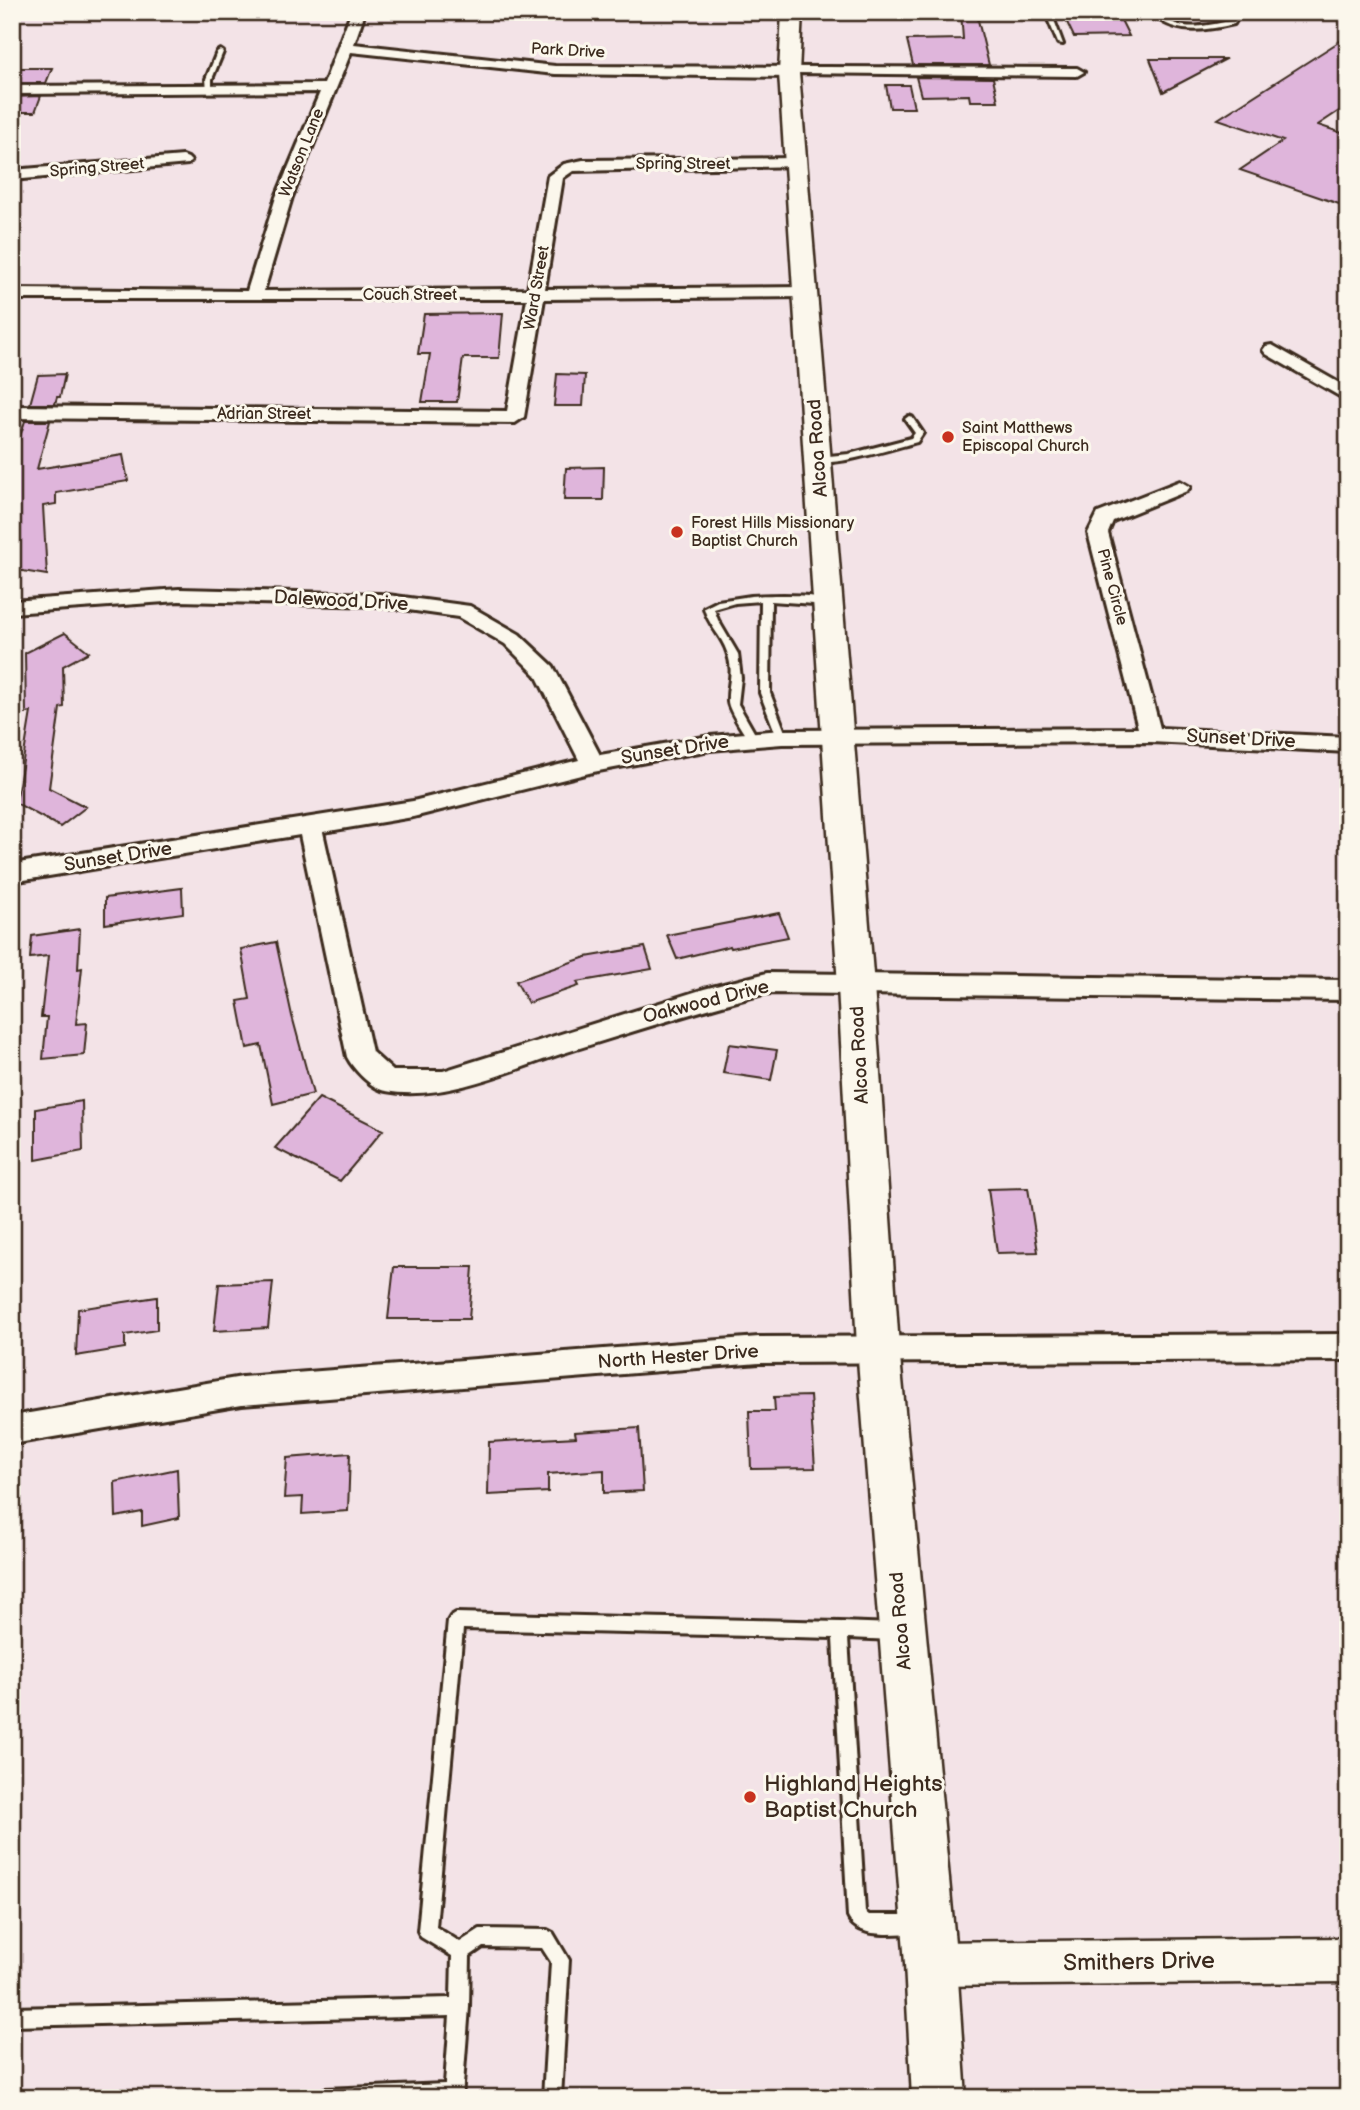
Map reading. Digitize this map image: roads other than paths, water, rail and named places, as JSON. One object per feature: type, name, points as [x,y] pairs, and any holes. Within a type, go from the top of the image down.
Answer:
[{"type":"main road","name":"Alcoa Road","points":[[792,12],[789,71],[856,986],[878,1348],[929,1944],[939,2098]]},
{"type":"street","name":"Watson Lane","points":[[254,296],[284,197],[358,12]]},
{"type":"street","name":"Park Drive","points":[[346,47],[555,70],[789,71]]},
{"type":"street","points":[[789,71],[1077,72]]},
{"type":"street","points":[[12,90],[328,88]]},
{"type":"street","name":"Spring Street","points":[[12,175],[183,161]]},
{"type":"street","name":"Spring Street","points":[[569,167],[797,163]]},
{"type":"street","name":"Ward Street","points":[[516,416],[556,176],[569,167]]},
{"type":"street","name":"Couch Street","points":[[12,294],[254,296],[807,292]]},
{"type":"street","points":[[1272,350],[1348,396]]},
{"type":"street","name":"Adrian Street","points":[[12,412],[516,416]]},
{"type":"street","name":"Pine Circle","points":[[1151,735],[1098,533],[1105,517],[1180,487]]},
{"type":"street","name":"Dalewood Drive","points":[[12,607],[178,595],[380,600],[463,611],[512,639],[545,671],[593,764]]},
{"type":"street","name":"Sunset Drive","points":[[12,873],[413,809],[593,764],[710,743],[782,737],[1151,735],[1348,745]]},
{"type":"street","name":"Oakwood Drive","points":[[310,827],[360,1057],[387,1082],[443,1081],[704,999],[767,984],[1348,990]]},
{"type":"street","name":"North Hester Drive","points":[[12,1430],[242,1391],[759,1350],[1348,1348]]},
{"type":"street","name":"Smithers Drive","points":[[929,1944],[1348,1960]]},
{"type":"lane","points":[[1048,12],[1061,43]]},
{"type":"lane","points":[[1153,12],[1165,24],[1175,28],[1188,28],[1232,23],[1238,12]]},
{"type":"lane","points":[[1270,12],[1296,12]]},
{"type":"lane","points":[[209,89],[209,79],[220,52]]},
{"type":"lane","points":[[819,460],[849,457],[914,440],[919,433],[909,419]]},
{"type":"lane","points":[[766,600],[765,693],[782,737]]},
{"type":"lane","points":[[753,739],[733,704],[738,680],[733,654],[711,617],[709,608],[721,602],[828,602]]},
{"type":"lane","points":[[461,1952],[427,1930],[456,1620],[902,1632]]},
{"type":"lane","points":[[841,1630],[857,1917],[867,1924],[929,1944]]},
{"type":"lane","points":[[461,1952],[480,1938],[547,1940],[560,1960],[552,2098]]},
{"type":"lane","points":[[325,2098],[453,2096],[461,1952]]},
{"type":"lane","points":[[12,2017],[460,2007]]},
{"type":"place","name":"Saint Matthews Episcopal Church","points":[[948,437]]},
{"type":"place","name":"Forest Hills Missionary Baptist Church","points":[[677,532]]},
{"type":"place","name":"Highland Heights Baptist Church","points":[[750,1797]]}]
